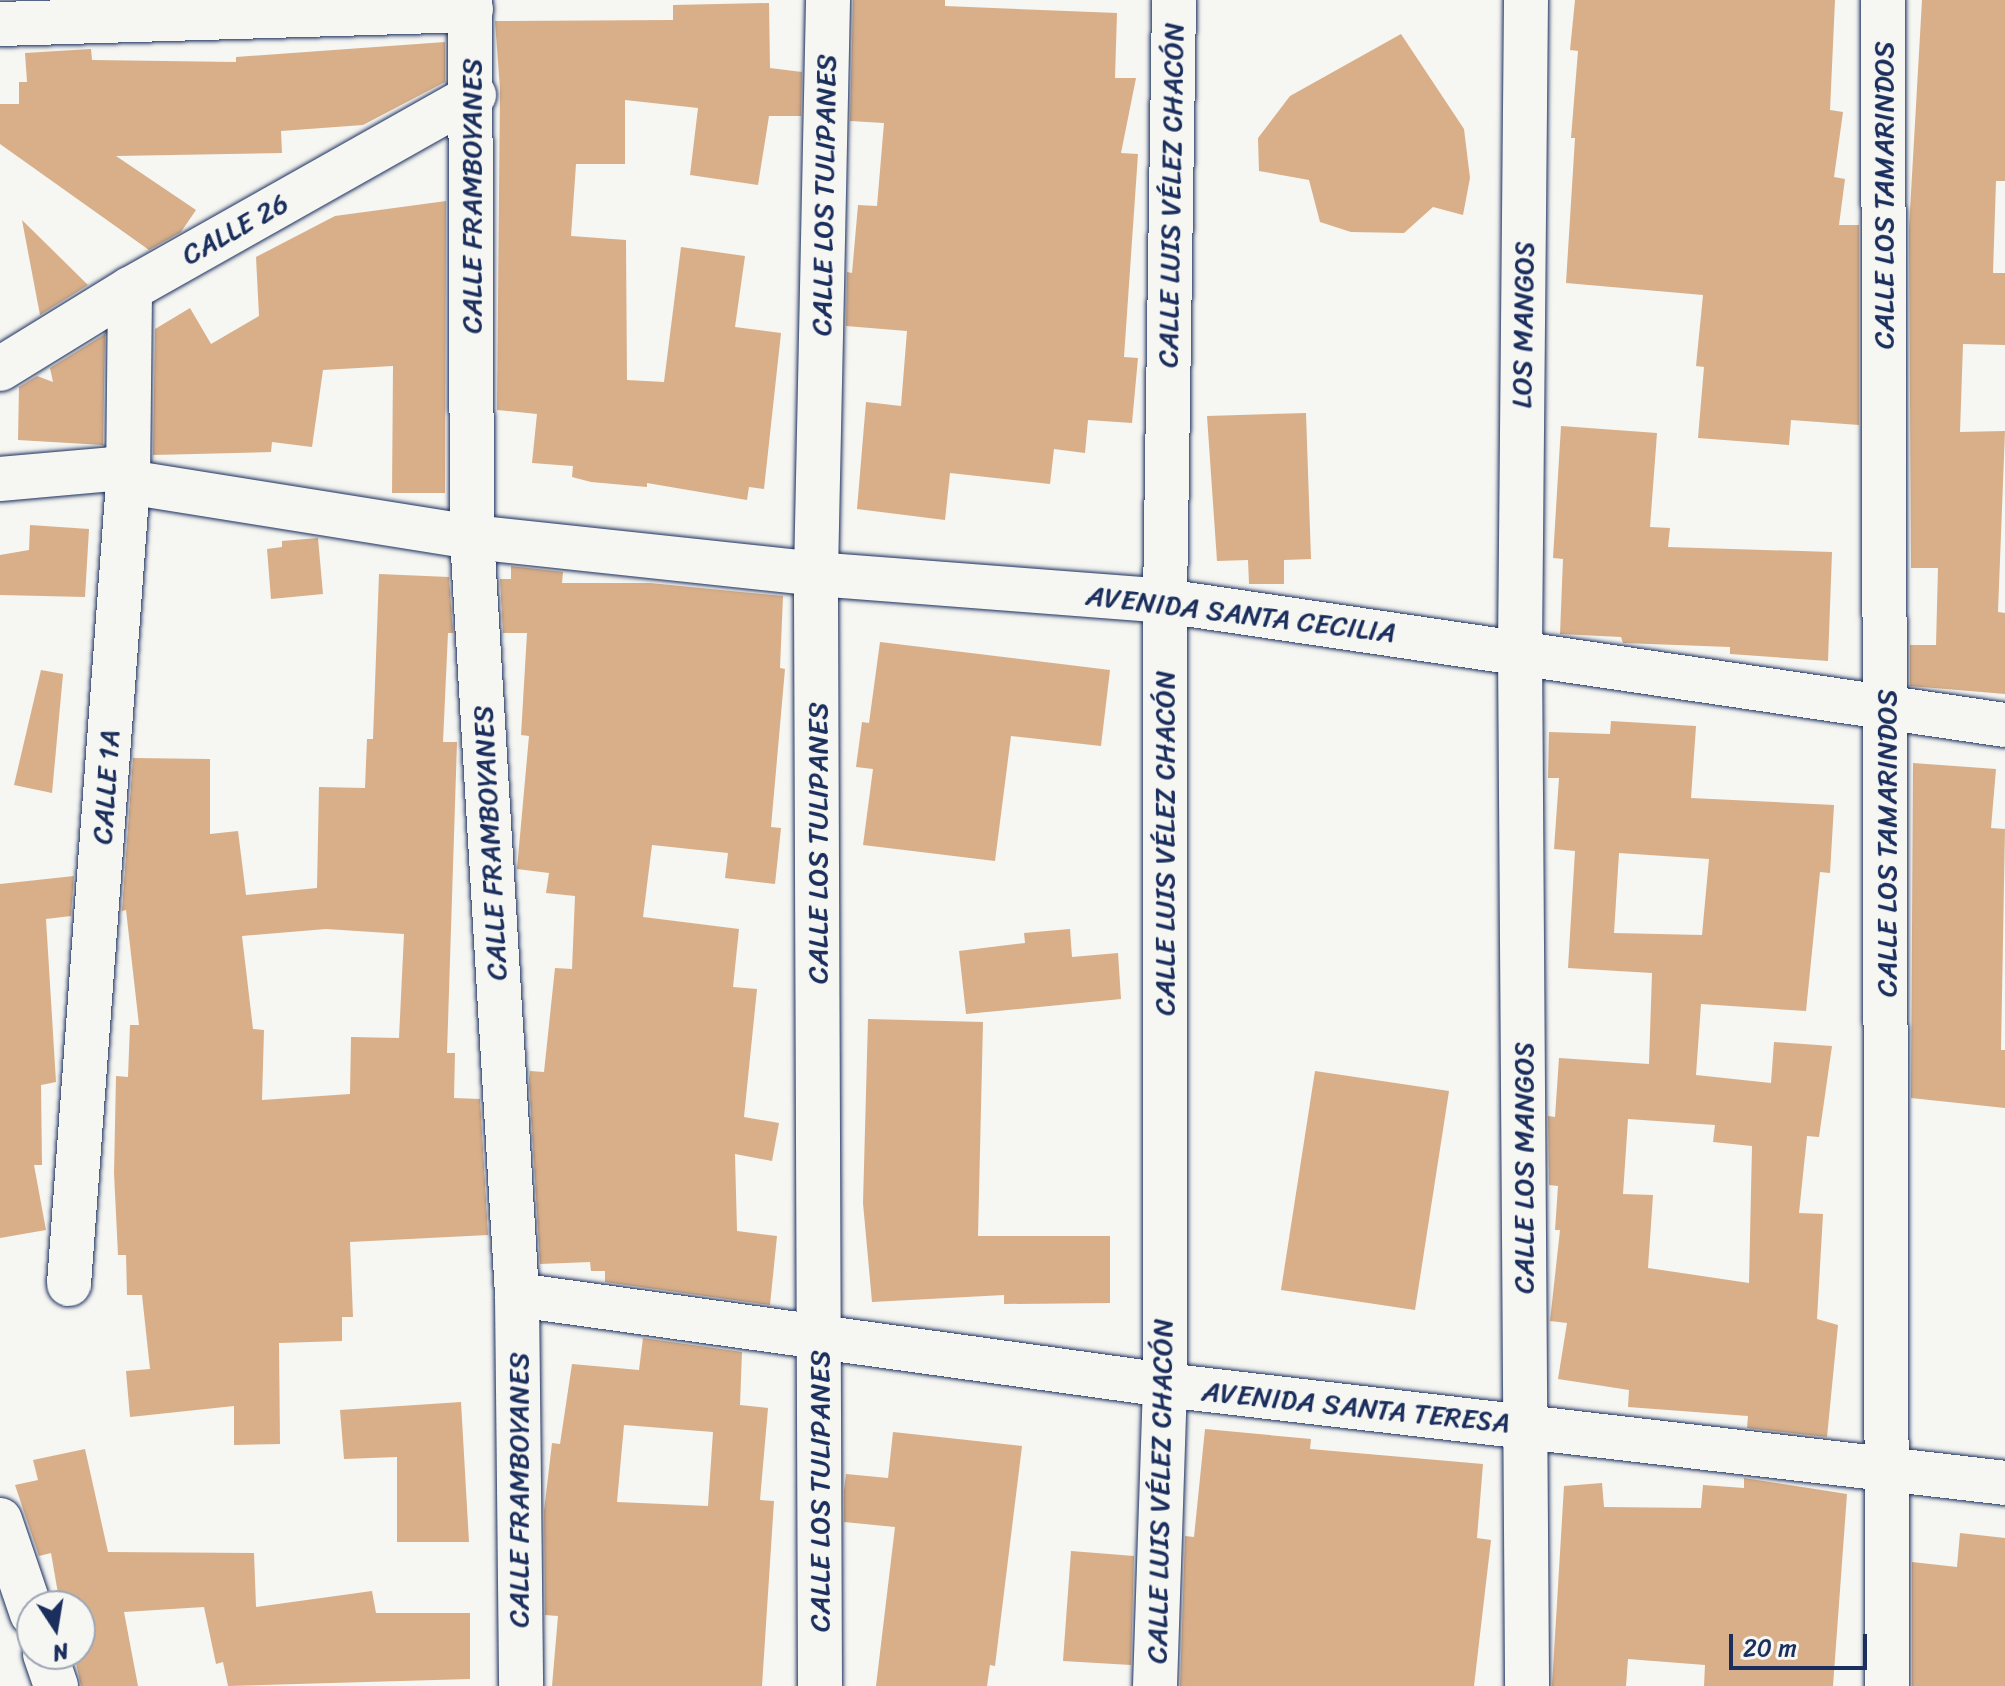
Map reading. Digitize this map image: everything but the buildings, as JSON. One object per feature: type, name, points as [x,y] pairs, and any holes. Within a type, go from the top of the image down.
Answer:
[{"type":"street","name":"CALLE LOS TULIPANES","points":[[820,1686],[816,574],[828,0]]},
{"type":"street","name":"CALLE LUIS VÉLEZ CHACÓN","points":[[1155,1686],[1165,1385],[1165,601],[1174,0]]},
{"type":"street","name":"LOS MANGOS","points":[[1520,649],[1526,0]]},
{"type":"street","name":"CALLE LOS TAMARINDOS","points":[[1883,0],[1890,1473],[1887,1686]]},
{"type":"street","points":[[0,24],[470,5]]},
{"type":"street","name":"CALLE FRAMBOYANES","points":[[470,5],[474,95],[472,537],[517,1295],[521,1686]]},
{"type":"street","name":"CALLE 26","points":[[0,369],[130,289],[474,95]]},
{"type":"street","name":"CALLE 1A","points":[[69,1284],[128,482],[130,289]]},
{"type":"street","name":"AVENIDA SANTA CECILIA","points":[[0,479],[112,469],[128,482],[472,537],[816,574],[1165,601],[1520,649],[2005,725]]},
{"type":"street","name":"CALLE LOS MANGOS","points":[[1520,649],[1527,1686]]},
{"type":"street","name":"AVENIDA SANTA TERESA","points":[[517,1295],[1165,1385],[1890,1473],[2005,1483]]},
{"type":"street","points":[[0,1520],[24,1590]]}]
